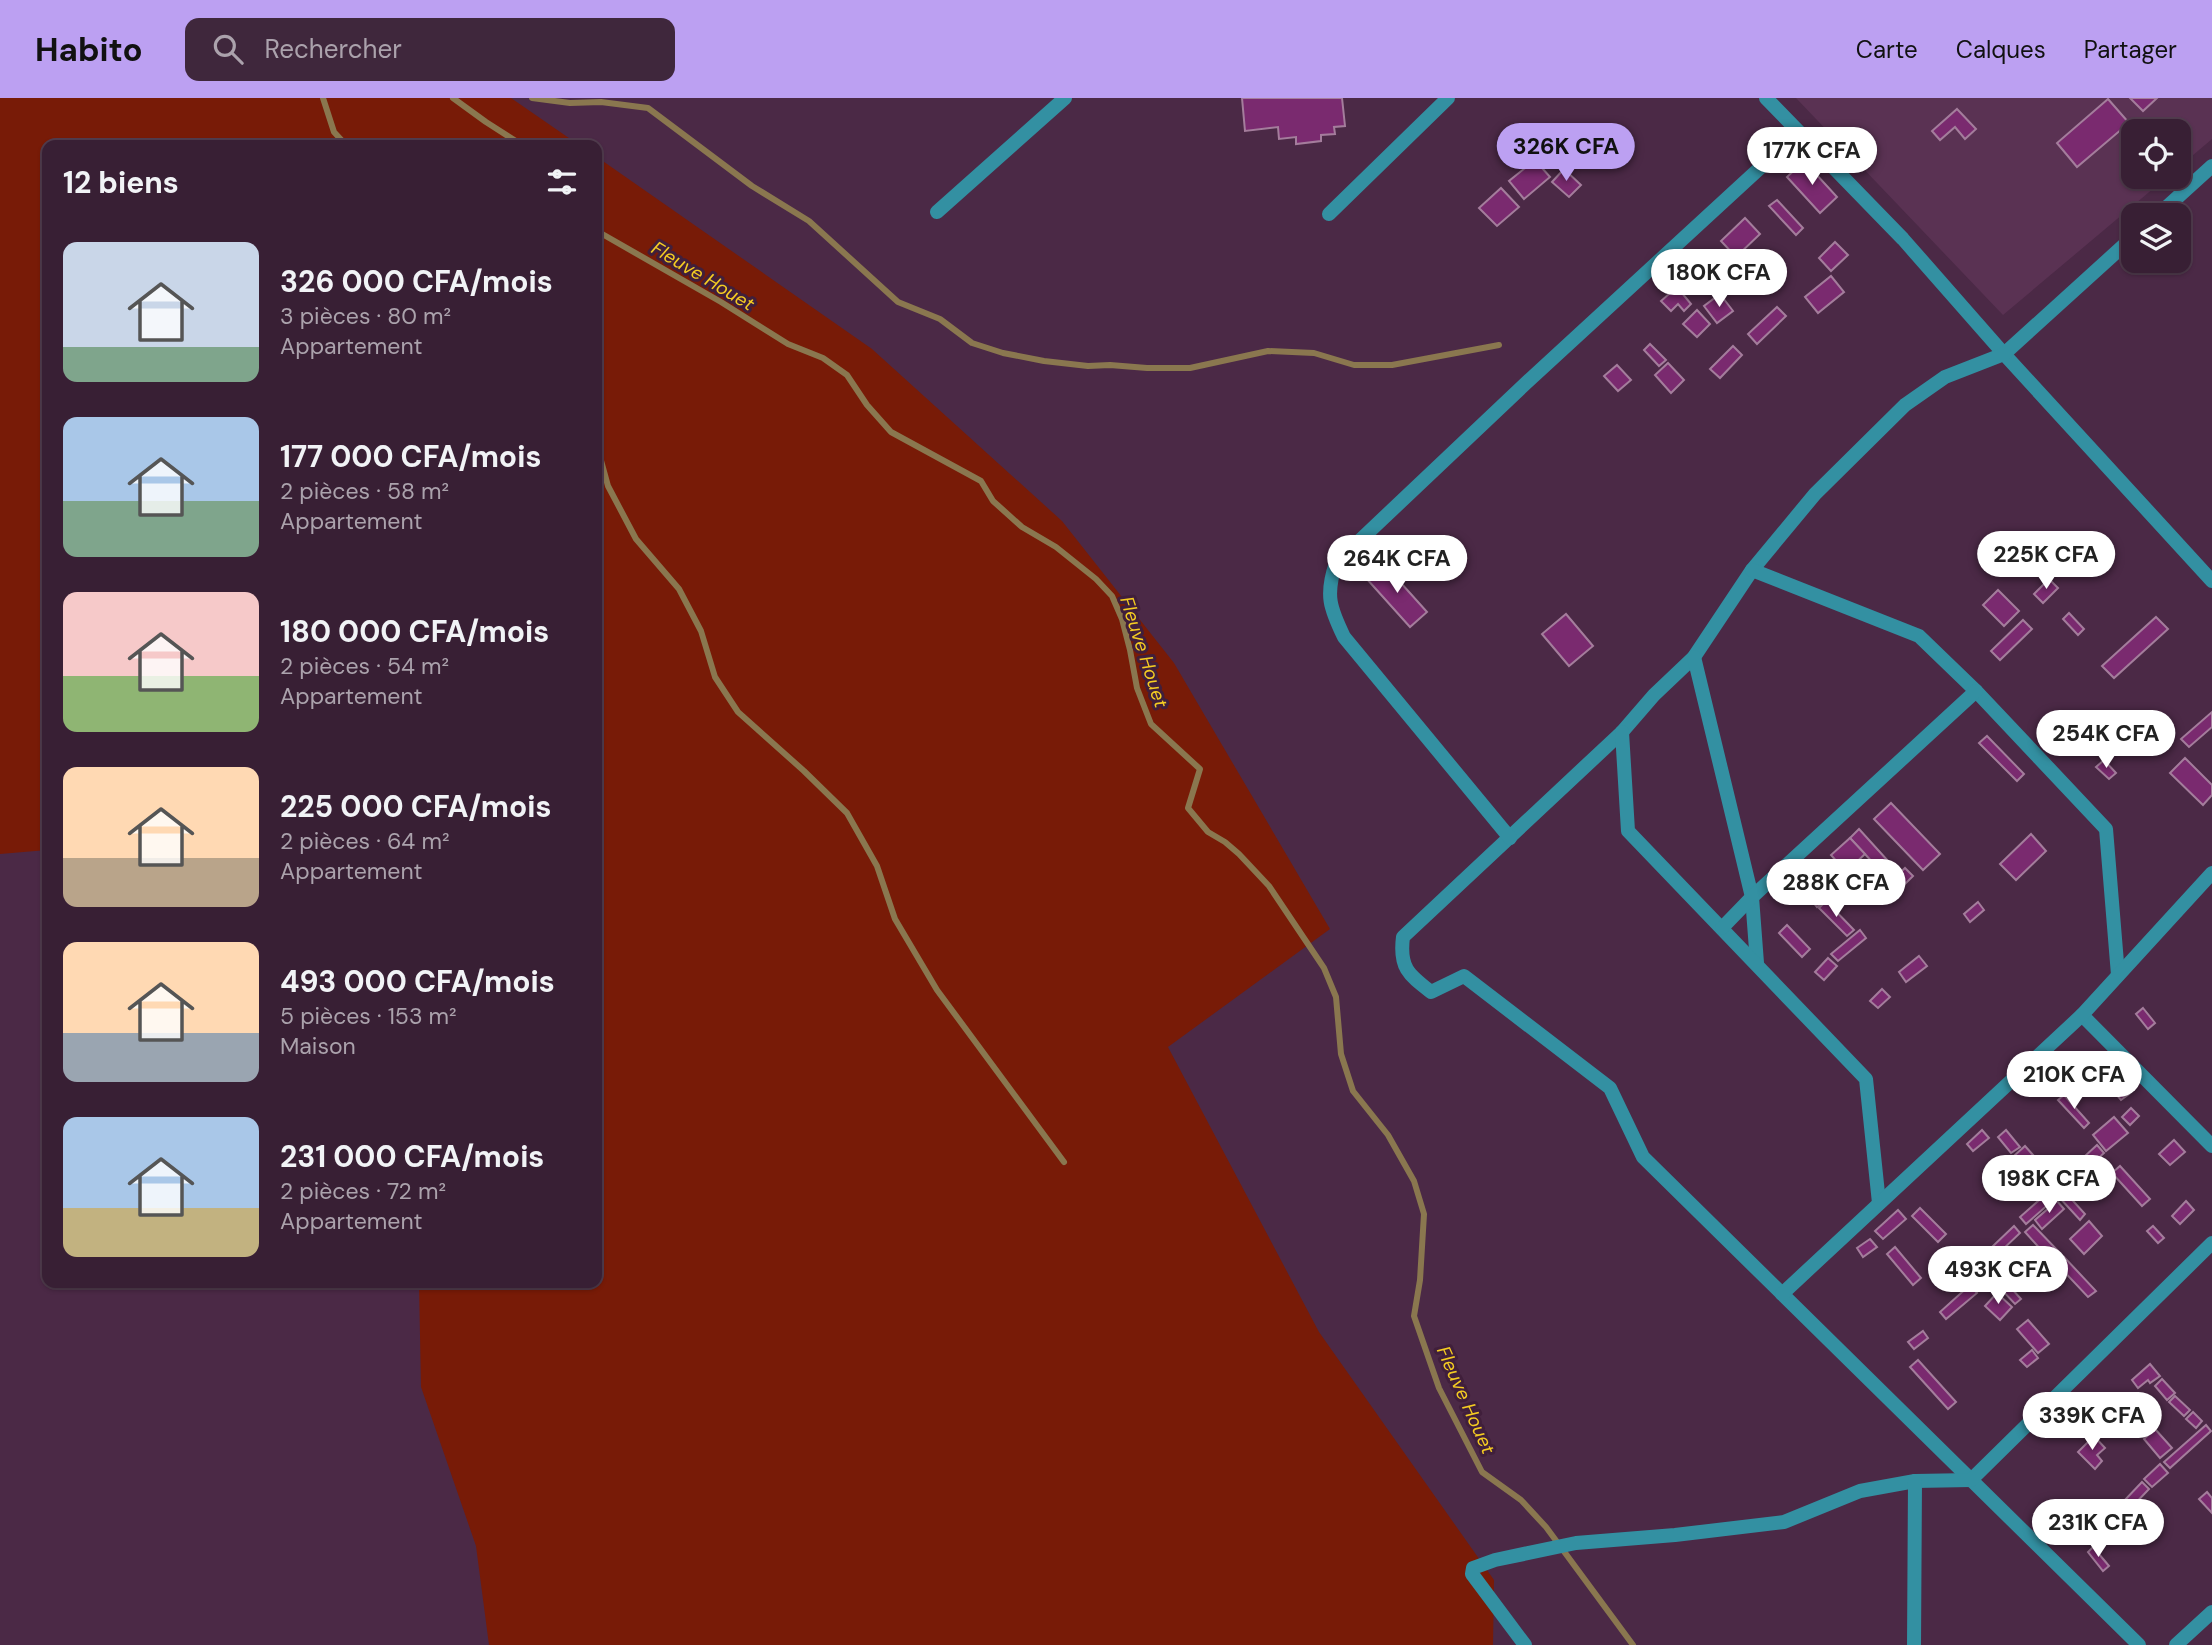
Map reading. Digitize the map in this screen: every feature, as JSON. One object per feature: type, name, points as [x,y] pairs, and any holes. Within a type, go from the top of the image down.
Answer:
[{"type":"street","points":[[937,212],[1065,98]]},
{"type":"street","points":[[1329,214],[1448,98]]},
{"type":"street","points":[[1766,98],[1903,239],[2004,354],[2212,581]]},
{"type":"street","points":[[1510,838],[1344,637],[1331,610],[1329,581],[1336,563],[1798,133]]},
{"type":"street","points":[[2171,203],[2212,166]]},
{"type":"street","points":[[2121,248],[2004,354],[1945,377],[1905,405],[1815,494],[1752,570],[1694,657],[1654,695],[1622,732],[1403,937],[1403,956],[1408,974],[1431,992],[1464,976],[1611,1088],[1643,1157],[2139,1645]]},
{"type":"street","points":[[1752,570],[1919,636],[1976,691],[2106,829],[2118,975]]},
{"type":"street","points":[[1694,657],[1752,897],[1757,963]]},
{"type":"street","points":[[1722,928],[1752,897],[1976,691]]},
{"type":"street","points":[[1622,732],[1628,831],[1866,1079],[1879,1203]]},
{"type":"street","points":[[1782,1294],[2082,1015],[2212,873]]},
{"type":"street","points":[[2082,1015],[2212,1146]]},
{"type":"street","points":[[1525,1645],[1472,1574],[1472,1570],[1495,1559],[1576,1543],[1687,1534],[1784,1522],[1860,1491],[1915,1481],[1971,1480],[2212,1243]]},
{"type":"street","points":[[1914,1645],[1915,1481]]},
{"type":"street","points":[[2176,1645],[2212,1612]]},
{"type":"shaded area","points":[[0,98],[511,98],[572,140],[42,140],[42,850],[0,854]]},
{"type":"shaded area","points":[[1796,98],[2212,98],[2212,139],[2191,157],[2191,119],[2121,119],[2121,189],[2153,189],[2136,203],[2121,203],[2121,216],[2003,315]]},
{"type":"shaded area","points":[[602,160],[872,349],[1062,521],[1174,663],[1330,929],[1168,1047],[1319,1332],[1494,1580],[1493,1645],[489,1645],[476,1546],[421,1387],[419,1288],[602,1288]]},
{"type":"building","points":[[1242,98],[1342,98],[1345,126],[1334,127],[1335,134],[1321,135],[1321,141],[1296,144],[1296,137],[1279,139],[1278,127],[1245,131]]},
{"type":"building","points":[[2130,98],[2157,98],[2143,111]]},
{"type":"building","points":[[2108,99],[2126,119],[2121,119],[2121,130],[2077,167],[2057,143]]},
{"type":"building","points":[[1957,109],[1976,129],[1965,139],[1955,127],[1940,140],[1932,131]]},
{"type":"building","points":[[1535,160],[1550,177],[1524,199],[1509,181]]},
{"type":"building","points":[[1804,161],[1837,197],[1820,213],[1787,177]]},
{"type":"building","points":[[1564,169],[1581,185],[1569,197],[1552,182]]},
{"type":"building","points":[[1501,188],[1519,207],[1497,226],[1479,208]]},
{"type":"building","points":[[1777,200],[1803,228],[1796,235],[1769,206]]},
{"type":"building","points":[[1745,218],[1760,234],[1736,257],[1721,241]]},
{"type":"building","points":[[1835,242],[1848,255],[1831,271],[1819,258]]},
{"type":"building","points":[[1751,257],[1771,276],[1764,284],[1744,264]]},
{"type":"building","points":[[1733,258],[1752,279],[1741,288],[1722,267]]},
{"type":"building","points":[[1831,276],[1844,292],[1818,313],[1805,297]]},
{"type":"building","points":[[1677,287],[1691,304],[1684,311],[1678,304],[1671,311],[1661,301]]},
{"type":"building","points":[[1720,294],[1733,311],[1717,323],[1704,306]]},
{"type":"building","points":[[1777,307],[1786,316],[1757,344],[1748,334]]},
{"type":"building","points":[[1697,310],[1710,324],[1697,337],[1683,324]]},
{"type":"building","points":[[1650,344],[1666,360],[1659,366],[1644,350]]},
{"type":"building","points":[[1733,346],[1742,355],[1720,378],[1710,369]]},
{"type":"building","points":[[1668,363],[1684,380],[1671,393],[1655,375]]},
{"type":"building","points":[[1617,365],[1631,380],[1618,391],[1604,376]]},
{"type":"building","points":[[1383,563],[1427,612],[1410,627],[1366,578]]},
{"type":"building","points":[[2049,579],[2058,588],[2043,603],[2034,594]]},
{"type":"building","points":[[1998,590],[2019,611],[2004,626],[1983,605]]},
{"type":"building","points":[[2069,613],[2084,629],[2078,635],[2063,619]]},
{"type":"building","points":[[1566,614],[1593,646],[1569,666],[1542,634]]},
{"type":"building","points":[[2156,617],[2168,629],[2114,678],[2102,666]]},
{"type":"building","points":[[2023,620],[2032,629],[2000,660],[1991,651]]},
{"type":"building","points":[[2212,712],[2212,727],[2189,747],[2181,739]]},
{"type":"building","points":[[2148,717],[2157,726],[2142,741],[2133,732]]},
{"type":"building","points":[[1987,736],[2024,774],[2017,781],[1979,743]]},
{"type":"building","points":[[2185,758],[2212,785],[2212,795],[2203,805],[2170,773]]},
{"type":"building","points":[[2104,760],[2116,773],[2109,779],[2096,767]]},
{"type":"building","points":[[1891,803],[1940,854],[1923,870],[1874,819]]},
{"type":"building","points":[[1859,829],[1898,872],[1889,880],[1850,838]]},
{"type":"building","points":[[2031,834],[2046,851],[2016,880],[2000,864]]},
{"type":"building","points":[[1850,838],[1865,854],[1846,872],[1831,855]]},
{"type":"building","points":[[1905,868],[1913,876],[1897,892],[1889,883]]},
{"type":"building","points":[[1819,890],[1826,900],[1817,907],[1809,897]]},
{"type":"building","points":[[1826,901],[1854,930],[1847,936],[1819,908]]},
{"type":"building","points":[[1978,902],[1984,910],[1970,922],[1964,914]]},
{"type":"building","points":[[1787,925],[1810,949],[1802,957],[1779,933]]},
{"type":"building","points":[[1860,930],[1866,938],[1838,961],[1831,954]]},
{"type":"building","points":[[1919,956],[1927,966],[1906,982],[1899,972]]},
{"type":"building","points":[[1828,958],[1837,966],[1824,980],[1815,972]]},
{"type":"building","points":[[1882,989],[1890,997],[1878,1008],[1870,1001]]},
{"type":"building","points":[[2143,1008],[2155,1023],[2148,1029],[2136,1014]]},
{"type":"building","points":[[2098,1062],[2113,1076],[2106,1084],[2091,1070]]},
{"type":"building","points":[[2049,1068],[2063,1085],[2052,1094],[2038,1077]]},
{"type":"building","points":[[2116,1080],[2129,1094],[2121,1100],[2109,1086]]},
{"type":"building","points":[[2064,1095],[2089,1123],[2084,1128],[2058,1100]]},
{"type":"building","points":[[2131,1108],[2139,1116],[2130,1125],[2122,1117]]},
{"type":"building","points":[[2114,1117],[2128,1133],[2106,1151],[2093,1135]]},
{"type":"building","points":[[1982,1130],[1989,1138],[1973,1151],[1967,1144]]},
{"type":"building","points":[[2006,1130],[2020,1147],[2011,1153],[1998,1137]]},
{"type":"building","points":[[2174,1140],[2185,1152],[2170,1165],[2159,1154]]},
{"type":"building","points":[[2097,1145],[2104,1153],[2092,1164],[2085,1156]]},
{"type":"building","points":[[2025,1146],[2041,1164],[2030,1173],[2015,1155]]},
{"type":"building","points":[[2120,1166],[2150,1199],[2142,1206],[2112,1173]]},
{"type":"building","points":[[2065,1192],[2085,1214],[2080,1220],[2059,1197]]},
{"type":"building","points":[[2045,1195],[2051,1202],[2026,1224],[2020,1217]]},
{"type":"building","points":[[2057,1201],[2064,1209],[2042,1229],[2035,1220]]},
{"type":"building","points":[[2186,1201],[2194,1210],[2180,1224],[2172,1216]]},
{"type":"building","points":[[1920,1208],[1946,1234],[1938,1242],[1912,1216]]},
{"type":"building","points":[[1898,1210],[1906,1219],[1883,1239],[1875,1231]]},
{"type":"building","points":[[2089,1221],[2102,1236],[2084,1254],[2070,1239]]},
{"type":"building","points":[[2033,1225],[2060,1253],[2051,1261],[2025,1232]]},
{"type":"building","points":[[2014,1226],[2020,1233],[1999,1253],[1992,1247]]},
{"type":"building","points":[[2153,1226],[2164,1238],[2158,1243],[2147,1231]]},
{"type":"building","points":[[1870,1239],[1877,1247],[1863,1257],[1857,1248]]},
{"type":"building","points":[[1895,1247],[1921,1278],[1913,1285],[1887,1254]]},
{"type":"building","points":[[2064,1257],[2096,1291],[2088,1297],[2057,1264]]},
{"type":"building","points":[[1974,1263],[1981,1270],[1964,1287],[1957,1280]]},
{"type":"building","points":[[1992,1267],[2021,1299],[2015,1304],[1986,1273]]},
{"type":"building","points":[[1970,1285],[1977,1293],[1946,1319],[1940,1312]]},
{"type":"building","points":[[1997,1293],[2012,1307],[2000,1320],[1985,1306]]},
{"type":"building","points":[[2028,1320],[2049,1344],[2038,1353],[2017,1329]]},
{"type":"building","points":[[1923,1331],[1928,1338],[1914,1349],[1908,1342]]},
{"type":"building","points":[[2032,1350],[2038,1358],[2027,1367],[2020,1360]]},
{"type":"building","points":[[1918,1360],[1956,1402],[1948,1409],[1910,1367]]},
{"type":"building","points":[[2150,1364],[2160,1376],[2150,1383],[2148,1380],[2138,1388],[2132,1380]]},
{"type":"building","points":[[2162,1379],[2175,1393],[2167,1400],[2155,1386]]},
{"type":"building","points":[[2175,1396],[2190,1410],[2184,1416],[2169,1402]]},
{"type":"building","points":[[2116,1398],[2128,1412],[2120,1419],[2108,1405]]},
{"type":"building","points":[[2138,1407],[2153,1424],[2141,1435],[2126,1418]]},
{"type":"building","points":[[2193,1412],[2202,1421],[2196,1428],[2186,1419]]},
{"type":"building","points":[[2206,1425],[2211,1431],[2170,1468],[2164,1462]]},
{"type":"building","points":[[2155,1429],[2172,1448],[2160,1458],[2144,1439]]},
{"type":"building","points":[[2094,1436],[2105,1448],[2097,1455],[2102,1461],[2095,1469],[2078,1452]]},
{"type":"building","points":[[2160,1464],[2168,1473],[2152,1487],[2144,1479]]},
{"type":"building","points":[[2142,1482],[2149,1489],[2130,1509],[2123,1502]]},
{"type":"building","points":[[2207,1492],[2212,1498],[2212,1513],[2199,1499]]},
{"type":"building","points":[[2093,1547],[2109,1566],[2103,1571],[2088,1552]]},
{"type":"waterway","points":[[323,98],[334,132],[341,140]]},
{"type":"waterway","name":"Fleuve Houet","points":[[453,98],[514,140]]},
{"type":"waterway","points":[[532,98],[648,108],[752,186],[809,221],[898,302],[940,319],[972,343],[1003,353],[1088,366],[1147,368],[1190,368],[1268,351],[1314,353],[1354,365],[1392,365],[1499,345]]},
{"type":"waterway","name":"Fleuve Houet","points":[[602,234],[788,344],[823,358],[847,375],[867,405],[891,432],[981,481],[993,501],[1022,527],[1056,547],[1096,579],[1112,596],[1122,619],[1137,688],[1151,724],[1200,769],[1188,808],[1208,832],[1239,854],[1269,886],[1324,968],[1336,997],[1341,1054],[1353,1091],[1388,1135],[1414,1181],[1424,1214],[1420,1280],[1414,1316],[1439,1388],[1482,1472],[1521,1500],[1546,1527],[1633,1645]]},
{"type":"waterway","points":[[602,464],[608,486],[636,539],[679,589],[701,631],[715,677],[738,712],[847,813],[877,866],[895,919],[937,990],[1064,1162]]}]
